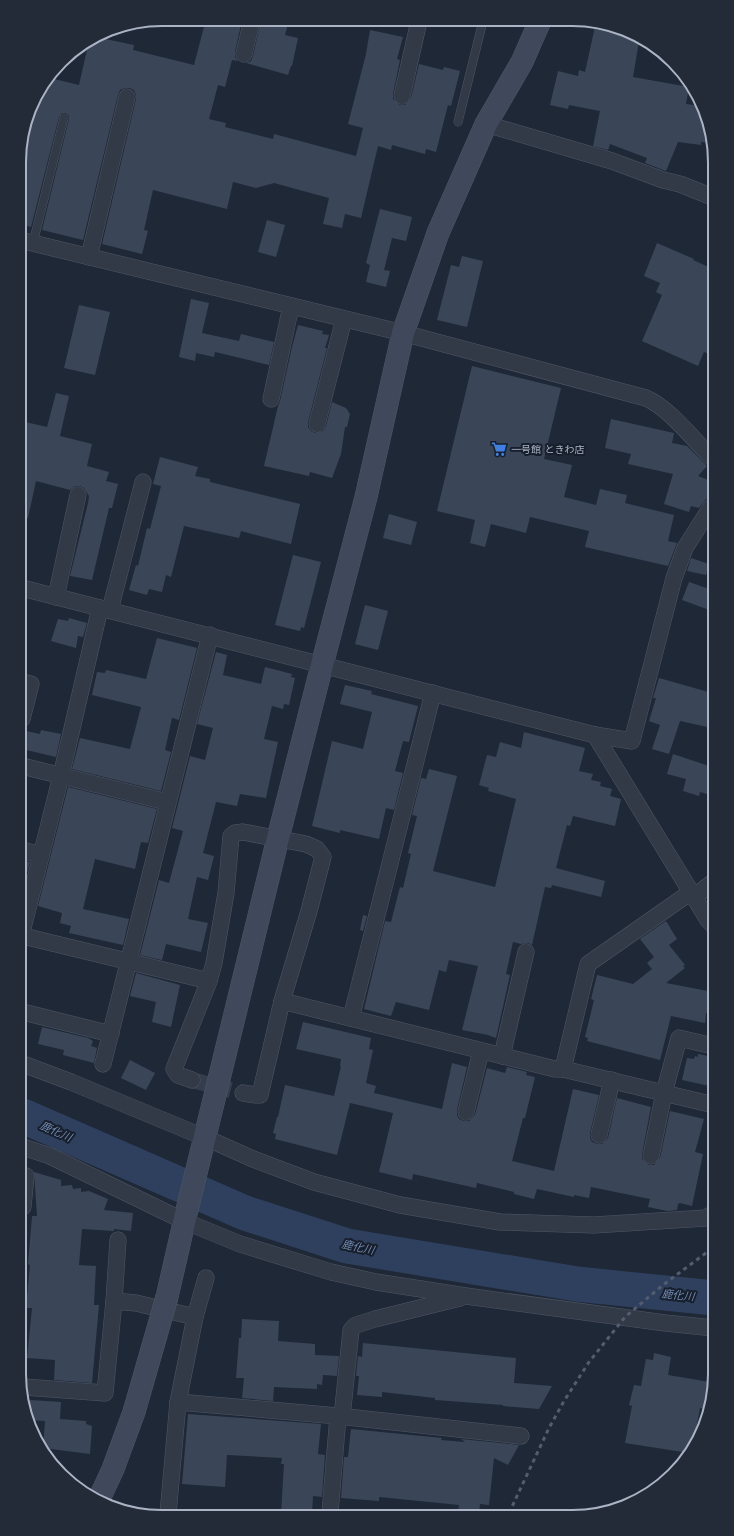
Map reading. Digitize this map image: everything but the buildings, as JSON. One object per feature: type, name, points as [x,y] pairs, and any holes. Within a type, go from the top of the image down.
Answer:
[{"type":"street","points":[[244,54],[251,26]]},
{"type":"street","points":[[402,96],[419,26]]},
{"type":"street","points":[[101,1495],[113,1469],[134,1412],[167,1298],[185,1218],[205,1142],[278,838],[366,497],[403,333],[438,233],[486,124],[522,62],[538,26]]},
{"type":"street","points":[[88,257],[127,97]]},
{"type":"street","points":[[486,124],[612,161],[708,195]]},
{"type":"street","points":[[27,242],[403,333],[646,398],[655,402],[708,454]]},
{"type":"street","points":[[270,399],[291,306]]},
{"type":"street","points":[[317,424],[344,319]]},
{"type":"street","points":[[26,894],[41,855],[105,609],[143,482]]},
{"type":"street","points":[[56,597],[78,495]]},
{"type":"street","points":[[26,589],[210,635],[595,735],[632,741],[674,578],[685,548],[708,513]]},
{"type":"street","points":[[104,1064],[167,802],[173,785],[210,635]]},
{"type":"street","points":[[26,683],[31,684],[26,703]]},
{"type":"street","points":[[351,1018],[433,693]]},
{"type":"street","points":[[595,735],[708,920]]},
{"type":"street","points":[[26,767],[167,802]]},
{"type":"street","points":[[192,1080],[178,1075],[174,1069],[210,981],[226,893],[231,836],[234,833],[243,832],[306,844],[317,850],[323,857],[309,911],[282,1001],[260,1094],[256,1095],[243,1093]]},
{"type":"street","points":[[26,851],[41,855]]},
{"type":"street","points":[[563,1069],[588,964],[708,885]]},
{"type":"street","points":[[26,937],[210,981]]},
{"type":"street","points":[[502,1056],[526,952]]},
{"type":"street","points":[[282,1001],[555,1069],[563,1069],[612,1080],[708,1104]]},
{"type":"street","points":[[26,1013],[111,1034]]},
{"type":"street","points":[[651,1156],[664,1093],[679,1038],[708,1045]]},
{"type":"street","points":[[466,1112],[481,1051]]},
{"type":"street","points":[[26,1065],[71,1082],[205,1142],[314,1182],[400,1205],[500,1222],[594,1225],[708,1217]]},
{"type":"street","points":[[599,1135],[612,1080]]},
{"type":"street","points":[[26,1147],[50,1156],[240,1244],[331,1272],[376,1282],[466,1296],[708,1327]]},
{"type":"street","points":[[27,1386],[105,1393],[118,1240]]},
{"type":"street","points":[[168,1510],[178,1402],[195,1317],[206,1278]]},
{"type":"street","points":[[330,1510],[351,1330],[356,1325],[375,1319],[466,1296]]},
{"type":"street","points":[[114,1301],[136,1303],[195,1317]]},
{"type":"street","points":[[178,1402],[521,1436]]},
{"type":"lane","points":[[458,122],[482,26]]},
{"type":"lane","points":[[27,242],[64,118]]},
{"type":"waterway","name":"鹿化川","points":[[26,1117],[245,1213],[347,1246],[577,1284],[708,1297]]},
{"type":"tunnel","points":[[192,1080],[243,1093]]},
{"type":"railway","points":[[510,1510],[549,1428],[589,1362],[625,1317],[663,1285],[708,1251]]},
{"type":"place","name":"一号館 ときわ店","points":[[499,449]]}]
